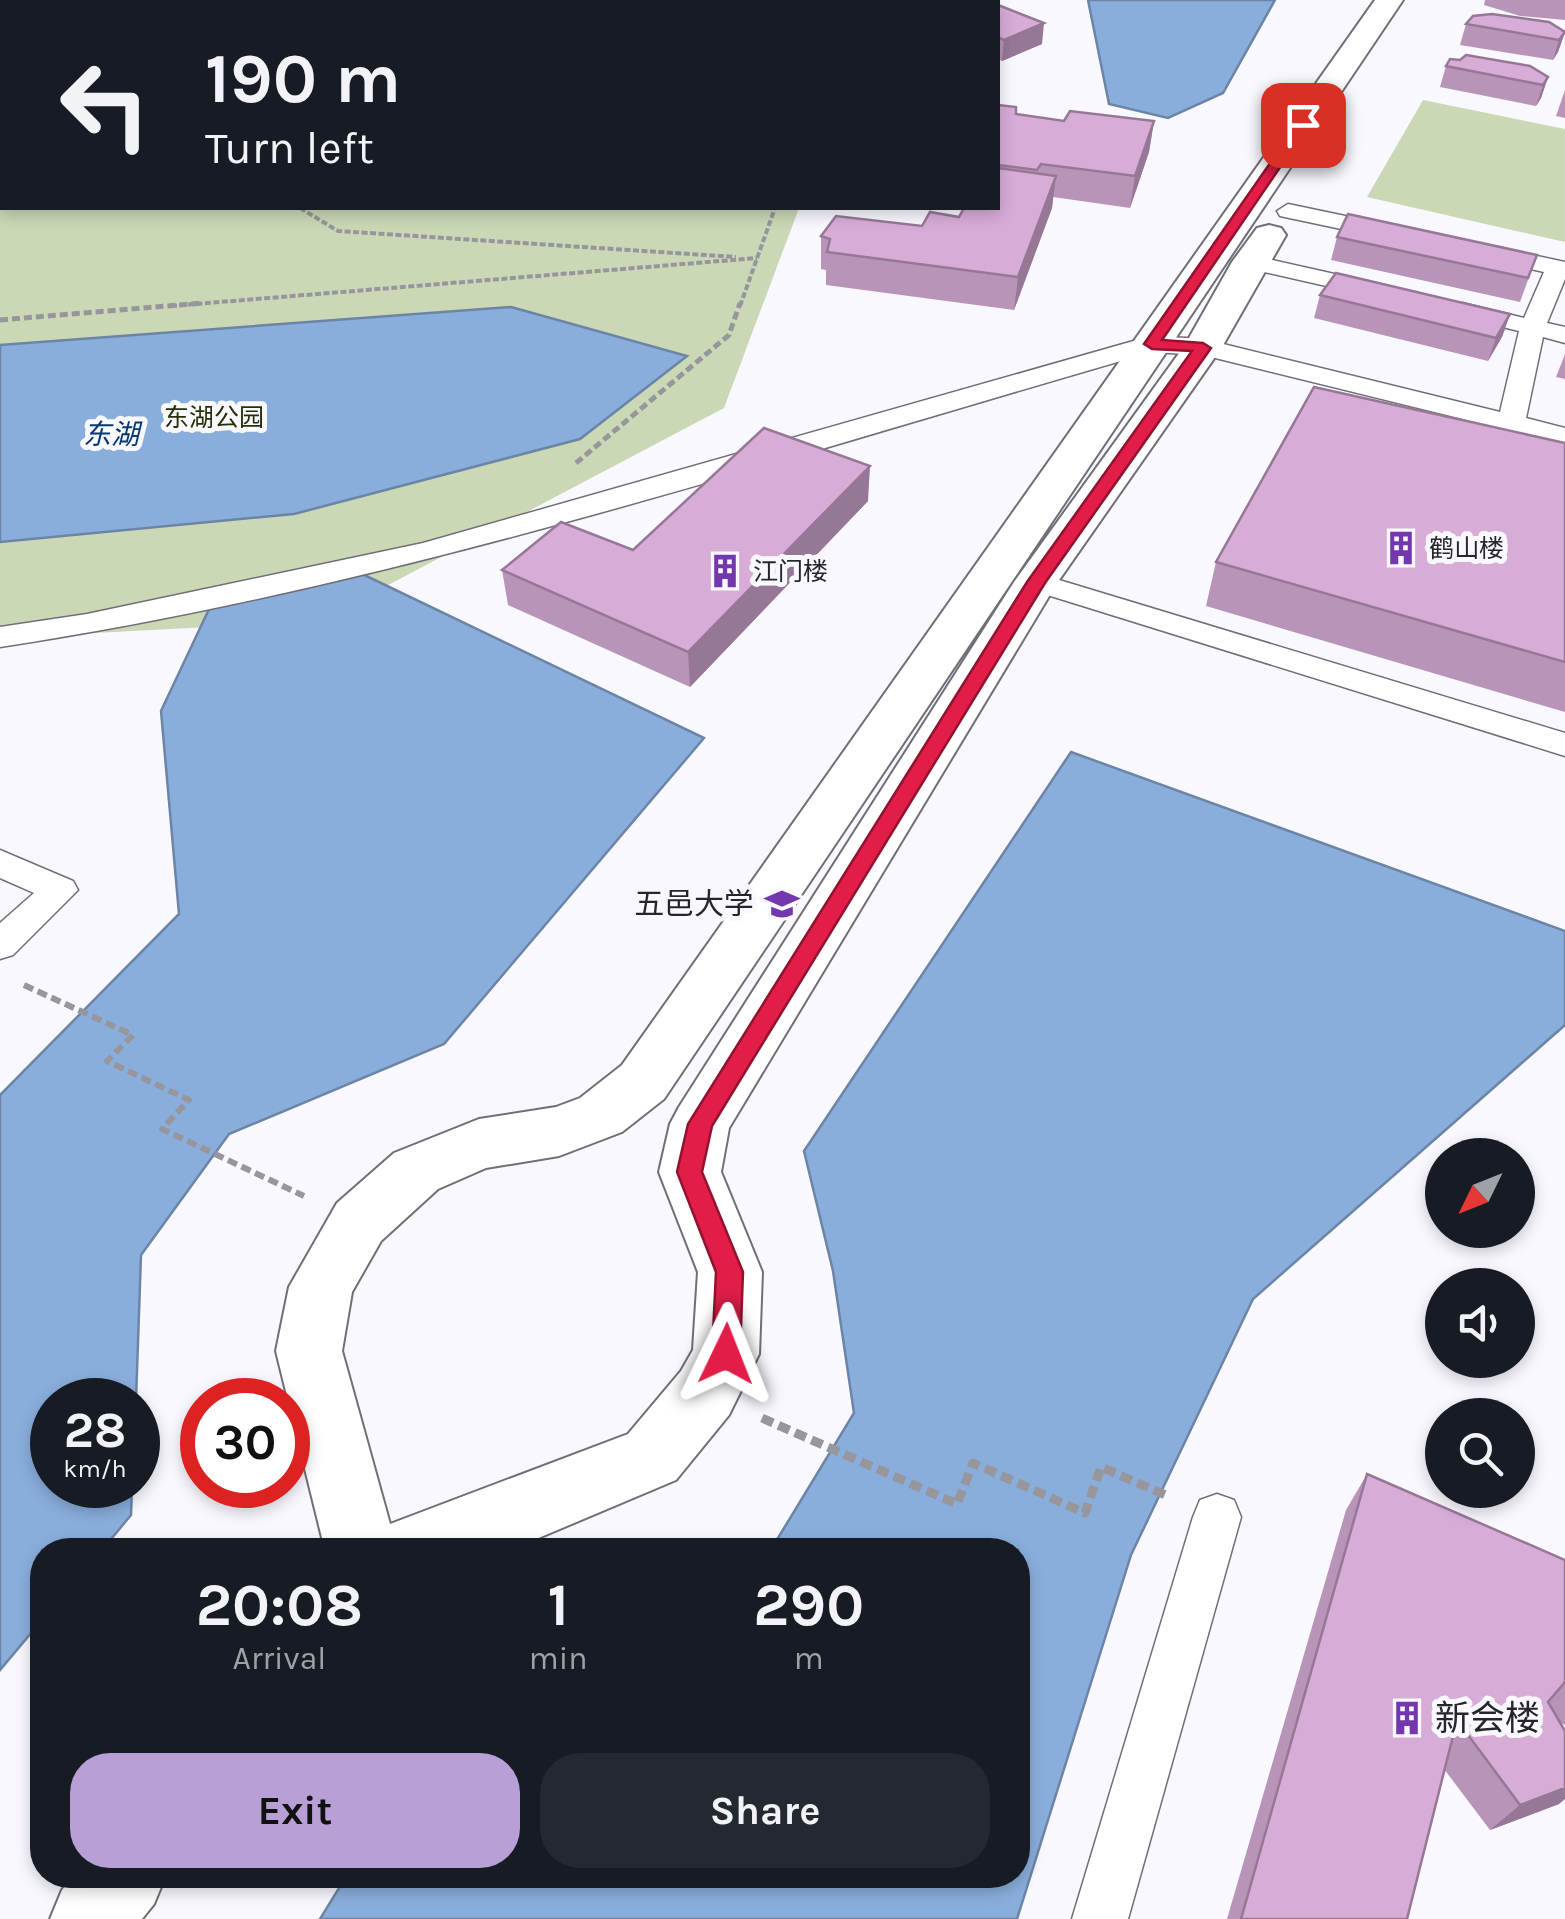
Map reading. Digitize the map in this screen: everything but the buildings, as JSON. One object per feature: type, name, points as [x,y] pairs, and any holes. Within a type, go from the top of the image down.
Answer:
[{"type":"street","points":[[358,1538],[309,1351],[322,1286],[359,1222],[416,1171],[479,1144],[559,1131],[601,1115],[643,1082],[1389,0]]},
{"type":"street","points":[[447,1538],[652,1458],[705,1393],[726,1354],[730,1272],[690,1172],[700,1124],[1036,582],[1203,348],[1250,262],[1288,210],[1350,86],[1416,0]]},
{"type":"street","points":[[91,1919],[115,1888]]},
{"type":"lane","points":[[1288,210],[1423,239]]},
{"type":"lane","points":[[1462,247],[1562,268],[1533,327],[1511,423]]},
{"type":"lane","points":[[1250,262],[1401,296]]},
{"type":"lane","points":[[1438,305],[1565,334]]},
{"type":"lane","points":[[0,637],[88,624],[428,551],[1152,344],[1203,348],[1565,436]]},
{"type":"lane","points":[[1036,582],[1565,745]]},
{"type":"lane","points":[[0,863],[60,890],[0,946]]},
{"type":"lane","points":[[1100,1919],[1217,1517]]},
{"type":"path","points":[[303,210],[338,231],[757,258]]},
{"type":"path","points":[[561,468],[579,462],[729,335],[774,210]]},
{"type":"path","points":[[0,320],[757,258]]},
{"type":"path","points":[[16,982],[133,1035],[107,1062],[189,1100],[162,1129],[359,1222]]},
{"type":"path","points":[[705,1393],[957,1504],[973,1464],[1085,1513],[1101,1468],[1217,1517]]},
{"type":"green space","points":[[1423,100],[1565,129],[1565,242],[1367,197]]},
{"type":"green space","name":"东湖公园","points":[[0,210],[798,210],[724,408],[320,621],[0,638]]},
{"type":"water","points":[[1088,0],[1275,0],[1223,93],[1168,118],[1109,104]]},
{"type":"water","name":"东湖","points":[[511,307],[687,356],[580,439],[294,514],[0,542],[0,345]]},
{"type":"water","points":[[358,572],[704,738],[444,1044],[229,1134],[141,1255],[137,1378],[30,1378],[30,1508],[131,1508],[131,1515],[112,1538],[30,1538],[30,1634],[0,1670],[0,1095],[179,914],[161,711],[210,607]]},
{"type":"water","points":[[1071,752],[1565,931],[1565,1025],[1436,1138],[1425,1138],[1425,1148],[1253,1299],[1131,1555],[1030,1877],[1030,1538],[778,1538],[854,1413],[833,1271],[804,1151]]},
{"type":"water","points":[[339,1888],[1027,1888],[1017,1919],[320,1919]]},
{"type":"place","name":"鹤山楼","points":[[1401,548]]},
{"type":"place","name":"江门楼","points":[[725,571]]},
{"type":"place","name":"五邑大学","points":[[782,904]]},
{"type":"place","name":"新会楼","points":[[1407,1718]]},
{"type":"route","points":[[726,1354],[730,1272],[690,1172],[700,1124],[1036,582],[1203,348],[1152,344],[1303,125]]}]
